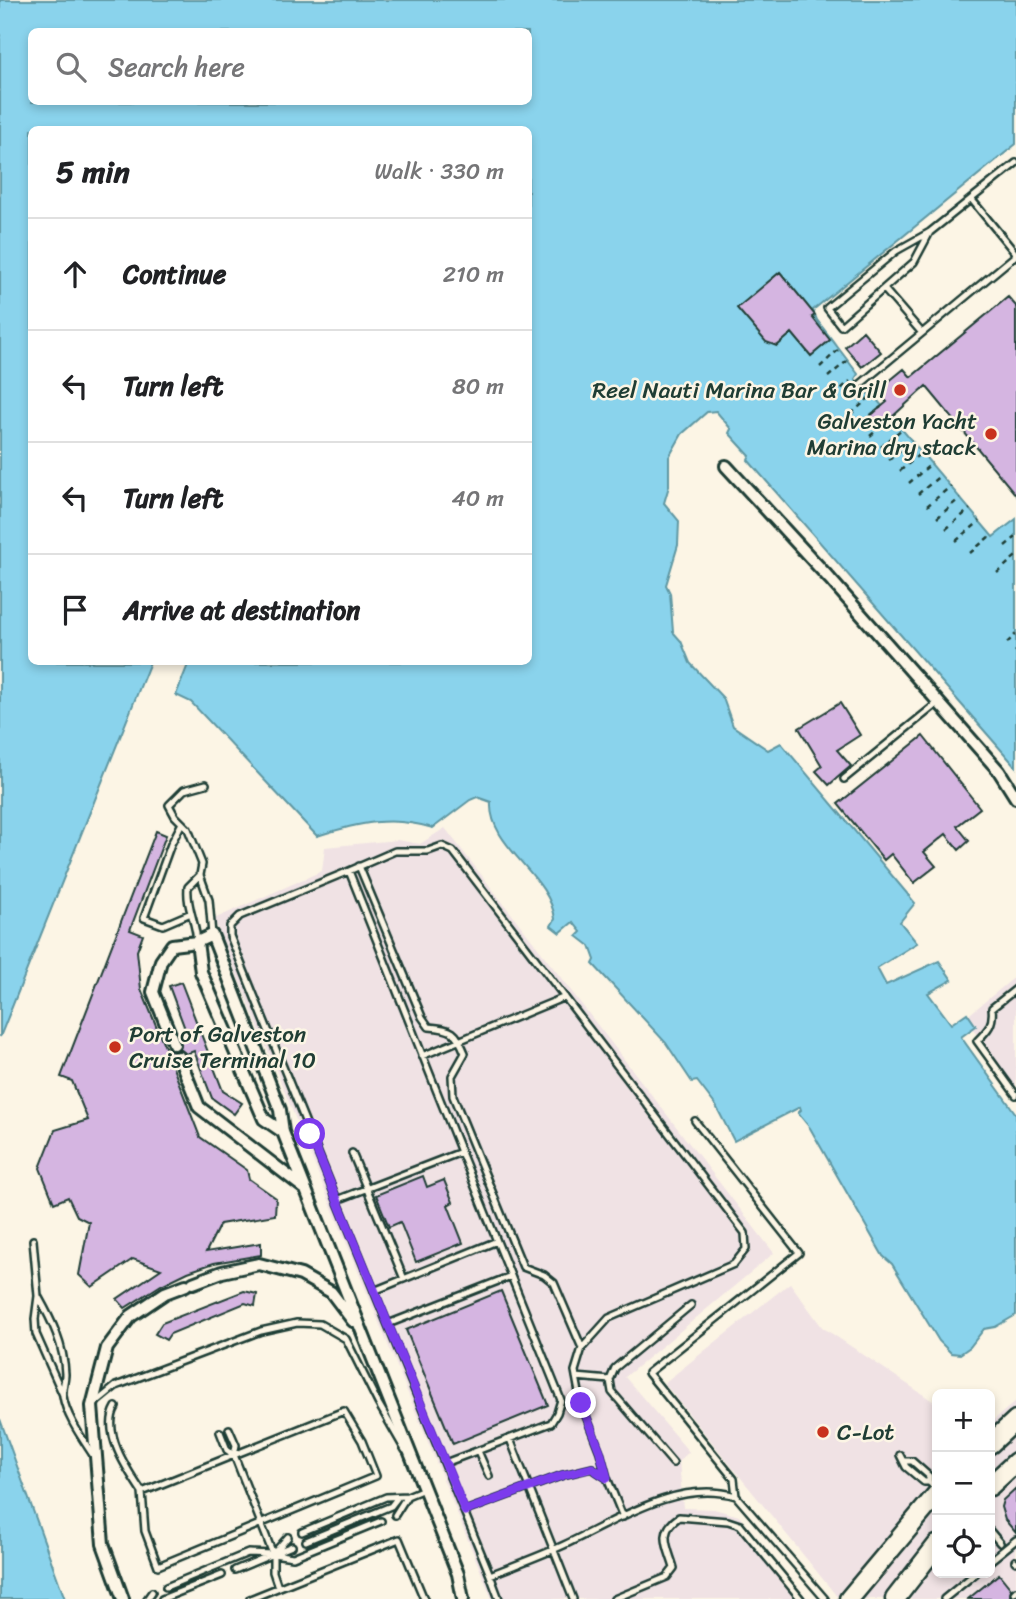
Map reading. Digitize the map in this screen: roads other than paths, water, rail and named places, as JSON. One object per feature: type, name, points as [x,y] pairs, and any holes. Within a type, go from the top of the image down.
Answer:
[{"type":"main road","points":[[995,1439],[1016,1420]]},
{"type":"main road","points":[[995,1481],[1016,1462]]},
{"type":"main road","points":[[849,1599],[932,1489]]},
{"type":"main road","points":[[901,1596],[932,1552]]},
{"type":"street","points":[[726,466],[939,702],[999,771],[1016,798]]},
{"type":"street","points":[[174,1044],[153,992],[161,961],[172,945],[197,942],[212,935],[280,1110],[284,1132],[306,1190],[458,1574],[463,1599]]},
{"type":"street","points":[[197,942],[201,972],[264,1119],[284,1132]]},
{"type":"street","points":[[179,1057],[199,1107],[306,1190]]},
{"type":"street","points":[[123,1599],[103,1544],[92,1406],[107,1348],[131,1316],[165,1293],[222,1272],[259,1264],[301,1275],[331,1292],[363,1334]]},
{"type":"lane","points":[[930,232],[914,262],[841,326],[827,308],[896,251],[930,232],[1016,163]]},
{"type":"lane","points":[[857,387],[1016,255],[972,200]]},
{"type":"lane","points":[[884,289],[922,333]]},
{"type":"lane","points":[[844,779],[939,702]]},
{"type":"lane","points":[[206,784],[184,790],[169,805],[175,816],[188,829],[202,864],[200,875],[209,900],[212,935]]},
{"type":"lane","points":[[183,823],[171,844],[144,918],[163,925],[191,913]]},
{"type":"lane","points":[[499,1599],[233,944],[230,926],[240,916],[395,851],[428,851],[442,846],[453,851],[745,1233],[746,1250],[734,1264],[609,1318],[582,1348],[575,1371],[581,1403],[623,1517]]},
{"type":"lane","points":[[359,866],[422,1017],[429,1027],[446,1029],[460,1040],[465,1053],[452,1076],[453,1096],[523,1267],[544,1275],[554,1283],[582,1348]]},
{"type":"lane","points":[[349,871],[561,1400],[551,1423],[445,1463]]},
{"type":"lane","points":[[197,942],[196,924],[187,901],[188,887],[200,875]]},
{"type":"lane","points":[[1016,989],[992,1008],[992,1026],[977,1041],[1016,1095]]},
{"type":"lane","points":[[422,1056],[565,997]]},
{"type":"lane","points":[[695,1121],[799,1254],[648,1373],[734,1479],[736,1496],[825,1599]]},
{"type":"lane","points":[[337,1200],[461,1152]]},
{"type":"lane","points":[[352,1153],[404,1279]]},
{"type":"lane","points":[[33,1240],[38,1296],[36,1334],[76,1427],[96,1461]]},
{"type":"lane","points":[[374,1291],[497,1241]]},
{"type":"lane","points":[[388,1324],[511,1276]]},
{"type":"lane","points":[[38,1296],[49,1314],[62,1348],[65,1376],[63,1395]]},
{"type":"lane","points":[[673,1463],[612,1392],[610,1380],[615,1368],[691,1305]]},
{"type":"lane","points":[[92,1406],[116,1386],[261,1331],[297,1323],[320,1324],[346,1339],[398,1441],[412,1458]]},
{"type":"lane","points":[[576,1377],[610,1380]]},
{"type":"lane","points":[[116,1408],[111,1415],[113,1436],[128,1471],[142,1492],[145,1531],[158,1566],[376,1476],[362,1441],[344,1411],[142,1492]]},
{"type":"lane","points":[[229,1429],[236,1445],[234,1455],[272,1554],[272,1572],[278,1587]]},
{"type":"lane","points":[[220,1432],[227,1450],[234,1455]]},
{"type":"lane","points":[[510,1438],[573,1599]]},
{"type":"lane","points":[[478,1451],[489,1476]]},
{"type":"lane","points":[[902,1458],[912,1461],[929,1476],[932,1485]]},
{"type":"lane","points":[[465,1511],[563,1475],[592,1468],[607,1478]]},
{"type":"lane","points":[[303,1532],[386,1497],[407,1496],[424,1489]]},
{"type":"lane","points":[[490,1575],[649,1504],[680,1495],[710,1492],[736,1496]]},
{"type":"lane","points":[[395,1516],[407,1496]]},
{"type":"lane","points":[[306,1541],[391,1506],[398,1497]]},
{"type":"lane","points":[[614,1599],[667,1577],[674,1568],[664,1534],[669,1523],[679,1517],[728,1521],[740,1525],[801,1599]]},
{"type":"lane","points":[[166,1587],[248,1553],[293,1557],[380,1521]]},
{"type":"lane","points":[[272,1554],[288,1537]]},
{"type":"lane","points":[[995,1537],[1000,1543]]},
{"type":"lane","points":[[250,1599],[399,1539],[424,1599]]},
{"type":"lane","points":[[995,1557],[1016,1540]]},
{"type":"lane","points":[[235,1570],[292,1546]]},
{"type":"lane","points":[[162,1599],[222,1575]]},
{"type":"lane","points":[[944,1599],[970,1578]]},
{"type":"lane","points":[[147,1599],[152,1592]]},
{"type":"water","points":[[0,0],[1016,0],[1016,144],[813,310],[817,320],[858,374],[855,379],[869,395],[872,394],[993,537],[1016,519],[1016,767],[748,460],[750,456],[729,433],[731,429],[716,411],[707,412],[682,434],[669,457],[669,486],[664,503],[679,521],[678,545],[666,585],[670,593],[673,632],[681,641],[690,663],[723,698],[733,726],[768,750],[781,743],[915,903],[900,922],[917,943],[877,968],[886,985],[939,961],[952,980],[928,993],[951,1024],[967,1013],[976,1026],[961,1037],[1016,1114],[1016,1315],[995,1327],[984,1329],[970,1347],[960,1354],[951,1353],[939,1341],[892,1264],[883,1256],[810,1128],[798,1113],[800,1107],[734,1141],[716,1106],[697,1081],[692,1082],[666,1043],[593,964],[595,960],[590,946],[577,936],[581,932],[573,922],[560,933],[551,926],[555,919],[551,903],[499,833],[491,802],[477,797],[470,800],[433,828],[389,821],[347,827],[317,836],[191,702],[176,695],[188,665],[532,665],[532,126],[28,126],[28,665],[149,665],[0,1037]]},
{"type":"water","points":[[0,1419],[65,1599],[0,1599]]},
{"type":"place","name":"Reel Nauti Marina Bar & Grill","points":[[900,390]]},
{"type":"place","name":"Galveston Yacht Marina dry stack","points":[[991,434]]},
{"type":"place","name":"Port of Galveston Cruise Terminal 10","points":[[115,1047]]},
{"type":"place","name":"C-Lot","points":[[823,1432]]}]
